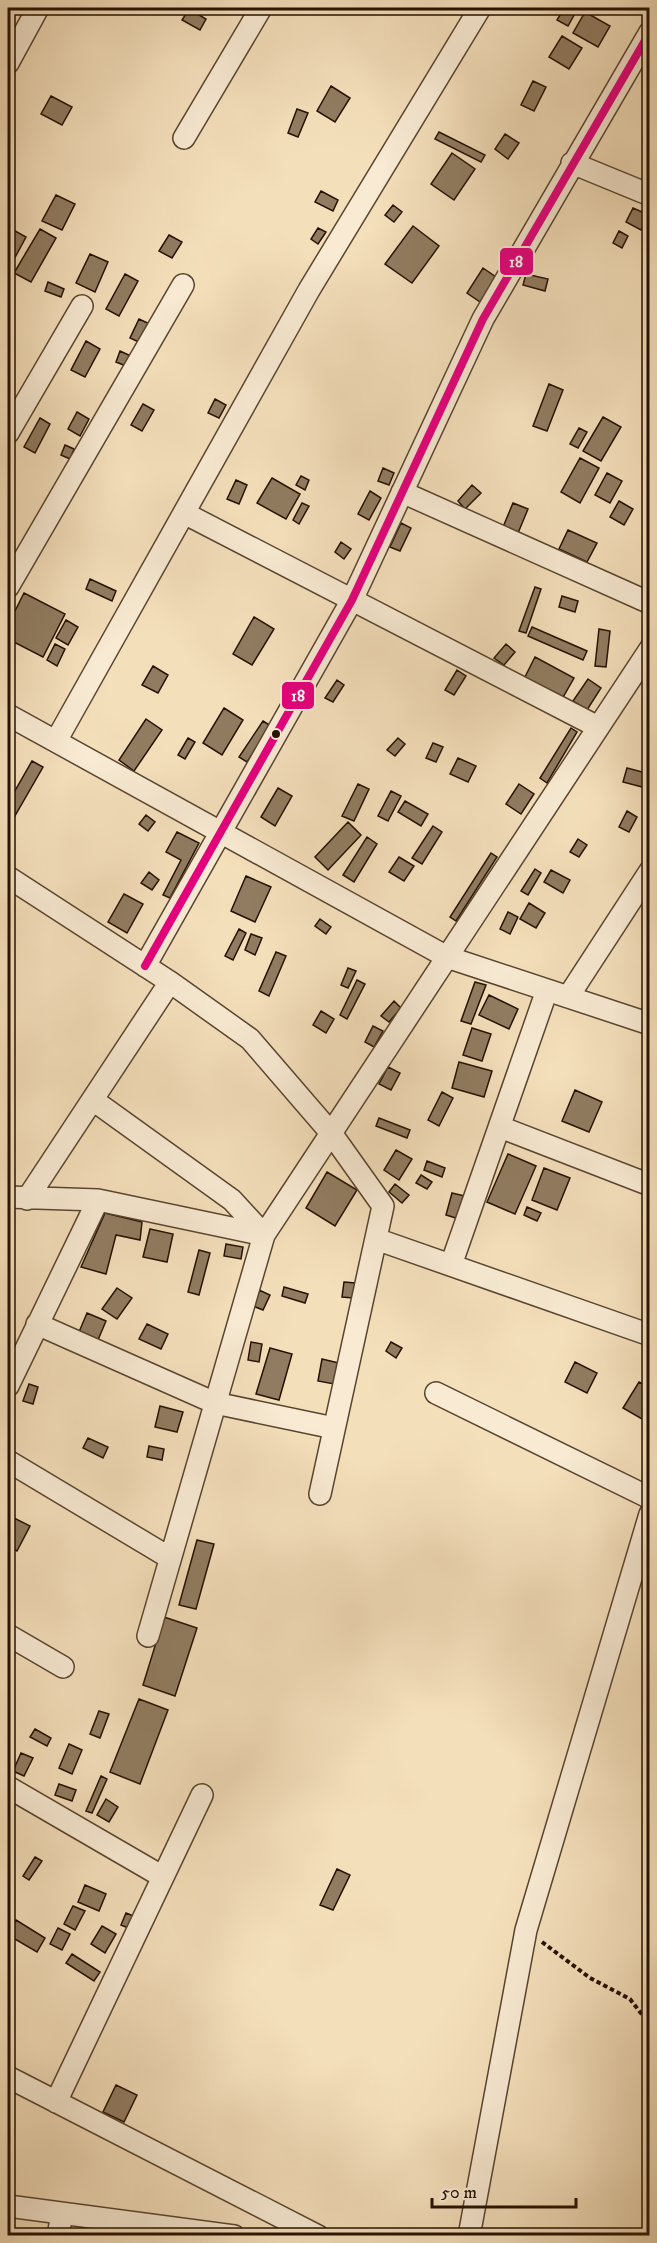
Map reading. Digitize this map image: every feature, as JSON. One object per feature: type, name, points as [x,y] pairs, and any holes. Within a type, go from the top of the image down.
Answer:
[{"type":"street","points":[[8,63],[38,8]]},
{"type":"street","points":[[184,138],[261,8]]},
{"type":"street","points":[[56,741],[309,290],[474,10]]},
{"type":"street","points":[[145,966],[352,600],[483,319],[650,32]]},
{"type":"street","points":[[572,163],[650,195]]},
{"type":"street","points":[[10,575],[183,285]]},
{"type":"street","points":[[8,433],[82,306]]},
{"type":"street","points":[[402,492],[650,603]]},
{"type":"street","points":[[184,513],[598,728]]},
{"type":"street","points":[[148,1636],[264,1235],[650,648]]},
{"type":"street","points":[[8,715],[447,957],[650,1024]]},
{"type":"street","points":[[568,997],[650,871]]},
{"type":"street","points":[[8,877],[170,982],[250,1040],[331,1133],[383,1206],[320,1494]]},
{"type":"street","points":[[17,1198],[93,1100],[170,982]]},
{"type":"street","points":[[451,1265],[547,990]]},
{"type":"street","points":[[93,1100],[232,1200],[264,1235]]},
{"type":"street","points":[[500,1127],[650,1185]]},
{"type":"street","points":[[17,1198],[98,1200],[264,1235]]},
{"type":"street","points":[[8,1386],[98,1200]]},
{"type":"street","points":[[376,1239],[650,1335]]},
{"type":"street","points":[[38,1324],[215,1403],[334,1428]]},
{"type":"street","points":[[436,1393],[650,1498]]},
{"type":"street","points":[[8,1461],[171,1558]]},
{"type":"street","points":[[469,2235],[526,1930],[650,1514]]},
{"type":"street","points":[[8,1635],[63,1667]]},
{"type":"street","points":[[8,1786],[163,1877]]},
{"type":"street","points":[[56,2102],[202,1795]]},
{"type":"street","points":[[8,2077],[318,2235]]},
{"type":"street","points":[[8,2206],[207,2234],[234,2235]]},
{"type":"street","points":[[58,2235],[62,2213]]},
{"type":"path","points":[[526,1930],[590,1978],[630,1999],[650,2025]]},
{"type":"building","points":[[564,8],[578,8],[568,26],[557,20]]},
{"type":"building","points":[[189,9],[206,19],[200,30],[182,20]]},
{"type":"building","points":[[585,12],[610,26],[598,47],[573,33]]},
{"type":"building","points":[[562,36],[582,48],[569,69],[549,57]]},
{"type":"building","points":[[533,81],[546,87],[534,111],[521,105]]},
{"type":"building","points":[[331,86],[350,98],[335,122],[317,111]]},
{"type":"building","points":[[51,96],[72,107],[62,125],[41,114]]},
{"type":"building","points":[[297,109],[308,113],[298,137],[288,133]]},
{"type":"building","points":[[439,132],[485,155],[481,162],[435,139]]},
{"type":"building","points":[[505,134],[519,143],[508,159],[495,149]]},
{"type":"building","points":[[452,153],[475,169],[454,200],[431,184]]},
{"type":"building","points":[[321,191],[338,200],[333,211],[315,202]]},
{"type":"building","points":[[56,195],[75,204],[62,230],[42,221]]},
{"type":"building","points":[[393,205],[402,212],[394,222],[385,215]]},
{"type":"building","points":[[633,208],[649,215],[641,230],[626,222]]},
{"type":"building","points":[[413,226],[439,246],[412,283],[385,264]]},
{"type":"building","points":[[8,227],[26,237],[12,263],[8,260]]},
{"type":"building","points":[[318,228],[326,232],[318,244],[311,239]]},
{"type":"building","points":[[40,229],[56,238],[31,282],[14,273]]},
{"type":"building","points":[[619,231],[628,236],[622,248],[613,243]]},
{"type":"building","points":[[169,235],[182,242],[172,258],[159,251]]},
{"type":"building","points":[[90,254],[108,262],[95,292],[76,283]]},
{"type":"building","points":[[483,268],[496,277],[480,302],[467,293]]},
{"type":"building","points":[[125,274],[138,281],[119,316],[106,309]]},
{"type":"building","points":[[526,274],[548,279],[545,291],[523,285]]},
{"type":"building","points":[[48,282],[64,289],[61,297],[45,291]]},
{"type":"building","points":[[139,319],[154,326],[145,345],[130,338]]},
{"type":"building","points":[[86,341],[100,349],[85,377],[71,370]]},
{"type":"building","points":[[120,351],[131,356],[126,366],[116,362]]},
{"type":"building","points":[[549,384],[563,390],[547,431],[533,426]]},
{"type":"building","points":[[215,399],[226,405],[219,418],[208,413]]},
{"type":"building","points":[[143,404],[154,410],[142,431],[131,425]]},
{"type":"building","points":[[77,412],[89,419],[80,436],[68,429]]},
{"type":"building","points":[[603,417],[621,427],[601,461],[583,451]]},
{"type":"building","points":[[40,418],[50,424],[35,453],[24,447]]},
{"type":"building","points":[[579,428],[587,432],[578,448],[570,444]]},
{"type":"building","points":[[65,445],[74,449],[70,459],[61,455]]},
{"type":"building","points":[[580,458],[599,468],[580,503],[561,492]]},
{"type":"building","points":[[383,468],[394,473],[389,485],[378,481]]},
{"type":"building","points":[[607,473],[622,481],[610,503],[595,495]]},
{"type":"building","points":[[301,476],[309,480],[305,490],[296,485]]},
{"type":"building","points":[[272,478],[300,494],[286,519],[257,503]]},
{"type":"building","points":[[236,480],[247,485],[239,504],[227,499]]},
{"type":"building","points":[[472,485],[481,493],[465,509],[458,501]]},
{"type":"building","points":[[370,491],[381,498],[369,520],[358,514]]},
{"type":"building","points":[[619,501],[633,509],[624,525],[610,517]]},
{"type":"building","points":[[302,503],[309,506],[299,524],[293,520]]},
{"type":"building","points":[[513,503],[528,509],[518,533],[503,527]]},
{"type":"building","points":[[401,523],[411,528],[400,551],[390,547]]},
{"type":"building","points":[[568,530],[597,543],[587,562],[559,549]]},
{"type":"building","points":[[341,542],[351,549],[344,559],[335,552]]},
{"type":"building","points":[[90,579],[116,591],[112,601],[86,589]]},
{"type":"building","points":[[535,587],[541,589],[526,633],[519,631]]},
{"type":"building","points":[[24,593],[65,614],[43,657],[8,639],[8,625]]},
{"type":"building","points":[[562,596],[578,601],[575,612],[559,607]]},
{"type":"building","points":[[254,617],[274,629],[252,665],[233,654]]},
{"type":"building","points":[[66,620],[78,627],[68,645],[56,638]]},
{"type":"building","points":[[532,627],[587,651],[583,660],[528,636]]},
{"type":"building","points":[[599,629],[610,631],[606,667],[595,666]]},
{"type":"building","points":[[55,644],[65,649],[57,666],[47,660]]},
{"type":"building","points":[[506,644],[515,652],[504,665],[494,658]]},
{"type":"building","points":[[535,657],[574,678],[562,699],[524,679]]},
{"type":"building","points":[[153,666],[168,675],[158,693],[142,685]]},
{"type":"building","points":[[457,670],[466,676],[454,695],[445,690]]},
{"type":"building","points":[[588,679],[601,688],[587,710],[573,701]]},
{"type":"building","points":[[337,680],[344,685],[333,702],[325,698]]},
{"type":"building","points":[[224,708],[243,720],[222,755],[203,743]]},
{"type":"building","points":[[146,719],[162,730],[134,771],[119,760]]},
{"type":"building","points":[[263,721],[271,726],[247,762],[239,757]]},
{"type":"building","points":[[571,728],[577,732],[547,783],[540,778]]},
{"type":"building","points":[[188,738],[195,742],[185,759],[178,755]]},
{"type":"building","points":[[398,738],[405,744],[395,756],[387,750]]},
{"type":"building","points":[[433,743],[443,747],[436,762],[426,758]]},
{"type":"building","points":[[458,758],[476,766],[468,782],[450,774]]},
{"type":"building","points":[[32,761],[43,767],[8,828],[8,803]]},
{"type":"building","points":[[627,768],[650,774],[646,788],[623,782]]},
{"type":"building","points":[[358,784],[369,789],[354,821],[342,816]]},
{"type":"building","points":[[519,784],[534,794],[521,814],[506,804]]},
{"type":"building","points":[[278,788],[292,796],[275,826],[261,817]]},
{"type":"building","points":[[391,791],[401,796],[388,821],[378,816]]},
{"type":"building","points":[[405,801],[428,814],[421,826],[398,812]]},
{"type":"building","points":[[627,811],[637,817],[629,832],[619,827]]},
{"type":"building","points":[[146,815],[155,822],[148,831],[139,824]]},
{"type":"building","points":[[348,822],[361,835],[328,870],[315,857]]},
{"type":"building","points":[[433,826],[442,832],[422,864],[412,858]]},
{"type":"building","points":[[177,832],[199,843],[170,898],[163,895],[181,860],[166,852]]},
{"type":"building","points":[[367,837],[377,844],[354,882],[343,875]]},
{"type":"building","points":[[578,839],[587,845],[579,857],[570,852]]},
{"type":"building","points":[[491,853],[497,857],[456,921],[450,917]]},
{"type":"building","points":[[399,857],[414,866],[404,881],[389,872]]},
{"type":"building","points":[[535,869],[541,873],[528,895],[521,891]]},
{"type":"building","points":[[551,870],[570,880],[563,893],[544,882]]},
{"type":"building","points":[[149,872],[159,880],[152,890],[141,883]]},
{"type":"building","points":[[246,876],[271,887],[255,922],[231,911]]},
{"type":"building","points":[[124,894],[143,904],[127,933],[108,922]]},
{"type":"building","points":[[529,903],[545,913],[536,928],[520,919]]},
{"type":"building","points":[[508,912],[518,917],[510,934],[500,929]]},
{"type":"building","points":[[320,919],[331,927],[326,934],[315,926]]},
{"type":"building","points":[[239,929],[246,933],[233,960],[225,956]]},
{"type":"building","points":[[251,934],[262,938],[255,955],[245,950]]},
{"type":"building","points":[[276,952],[286,956],[269,996],[259,991]]},
{"type":"building","points":[[348,968],[356,971],[348,988],[341,985]]},
{"type":"building","points":[[357,980],[365,984],[347,1019],[340,1015]]},
{"type":"building","points":[[475,982],[486,985],[471,1024],[461,1021]]},
{"type":"building","points":[[489,995],[518,1009],[509,1029],[479,1015]]},
{"type":"building","points":[[394,1001],[401,1008],[389,1022],[381,1016]]},
{"type":"building","points":[[321,1011],[334,1019],[326,1033],[313,1025]]},
{"type":"building","points":[[373,1026],[383,1031],[374,1047],[365,1042]]},
{"type":"building","points":[[472,1028],[491,1034],[482,1061],[463,1055]]},
{"type":"building","points":[[459,1062],[492,1071],[484,1097],[452,1088]]},
{"type":"building","points":[[388,1067],[400,1073],[391,1090],[379,1084]]},
{"type":"building","points":[[575,1090],[602,1102],[589,1132],[562,1121]]},
{"type":"building","points":[[442,1092],[453,1098],[439,1126],[428,1120]]},
{"type":"building","points":[[379,1118],[410,1130],[407,1138],[376,1126]]},
{"type":"building","points":[[396,1150],[412,1159],[399,1180],[384,1170]]},
{"type":"building","points":[[508,1154],[536,1166],[515,1214],[487,1202]]},
{"type":"building","points":[[427,1161],[445,1168],[442,1177],[424,1170]]},
{"type":"building","points":[[544,1168],[570,1178],[557,1210],[532,1200]]},
{"type":"building","points":[[327,1172],[357,1190],[335,1226],[306,1208]]},
{"type":"building","points":[[421,1175],[432,1182],[427,1189],[416,1183]]},
{"type":"building","points":[[395,1184],[409,1195],[402,1203],[389,1192]]},
{"type":"building","points":[[452,1193],[465,1196],[459,1219],[446,1215]]},
{"type":"building","points":[[527,1207],[541,1213],[537,1221],[524,1215]]},
{"type":"building","points":[[105,1213],[142,1222],[140,1240],[116,1235],[106,1274],[81,1267]]},
{"type":"building","points":[[150,1229],[173,1234],[167,1262],[143,1257]]},
{"type":"building","points":[[226,1244],[243,1247],[241,1259],[224,1256]]},
{"type":"building","points":[[199,1250],[210,1253],[199,1295],[188,1292]]},
{"type":"building","points":[[344,1282],[355,1283],[353,1298],[342,1297]]},
{"type":"building","points":[[284,1287],[308,1294],[305,1303],[282,1296]]},
{"type":"building","points":[[117,1288],[132,1298],[117,1319],[102,1309]]},
{"type":"building","points":[[259,1290],[270,1295],[263,1310],[253,1306]]},
{"type":"building","points":[[87,1313],[106,1321],[98,1340],[79,1332]]},
{"type":"building","points":[[147,1324],[168,1334],[161,1349],[139,1339]]},
{"type":"building","points":[[251,1342],[262,1344],[259,1362],[248,1360]]},
{"type":"building","points":[[391,1342],[402,1348],[396,1358],[386,1351]]},
{"type":"building","points":[[270,1348],[292,1354],[279,1400],[256,1394]]},
{"type":"building","points":[[322,1359],[339,1363],[334,1384],[318,1381]]},
{"type":"building","points":[[575,1362],[597,1373],[587,1393],[565,1382]]},
{"type":"building","points":[[639,1382],[650,1388],[649,1423],[623,1408]]},
{"type":"building","points":[[29,1384],[38,1387],[33,1404],[23,1401]]},
{"type":"building","points":[[160,1406],[183,1412],[177,1432],[155,1427]]},
{"type":"building","points":[[88,1438],[108,1447],[103,1458],[83,1448]]},
{"type":"building","points":[[149,1446],[164,1449],[162,1460],[147,1457]]},
{"type":"building","points":[[8,1515],[30,1526],[17,1551],[8,1546]]},
{"type":"building","points":[[197,1540],[214,1544],[196,1609],[179,1605]]},
{"type":"building","points":[[164,1617],[197,1628],[175,1696],[143,1685]]},
{"type":"building","points":[[139,1699],[168,1710],[140,1784],[110,1772]]},
{"type":"building","points":[[99,1711],[109,1714],[100,1738],[90,1734]]},
{"type":"building","points":[[35,1729],[51,1738],[47,1746],[30,1737]]},
{"type":"building","points":[[69,1744],[82,1750],[72,1774],[59,1768]]},
{"type":"building","points":[[21,1753],[33,1758],[24,1776],[13,1771]]},
{"type":"building","points":[[101,1776],[107,1779],[92,1813],[86,1811]]},
{"type":"building","points":[[59,1784],[76,1790],[72,1801],[55,1795]]},
{"type":"building","points":[[106,1799],[118,1807],[109,1822],[97,1815]]},
{"type":"building","points":[[35,1857],[42,1861],[29,1880],[23,1876]]},
{"type":"building","points":[[337,1869],[350,1875],[333,1910],[320,1905]]},
{"type":"building","points":[[85,1885],[106,1894],[99,1911],[78,1902]]},
{"type":"building","points":[[73,1906],[85,1911],[75,1930],[64,1924]]},
{"type":"building","points":[[126,1913],[136,1917],[131,1929],[121,1925]]},
{"type":"building","points":[[16,1920],[45,1938],[37,1952],[8,1935]]},
{"type":"building","points":[[102,1926],[116,1934],[105,1953],[91,1944]]},
{"type":"building","points":[[58,1928],[70,1934],[62,1950],[50,1944]]},
{"type":"building","points":[[72,1954],[100,1972],[94,1981],[66,1963]]},
{"type":"building","points":[[116,2085],[137,2095],[124,2122],[103,2112]]},
{"type":"transit line","name":"18","points":[[145,966],[352,600],[483,319],[650,32]]}]
